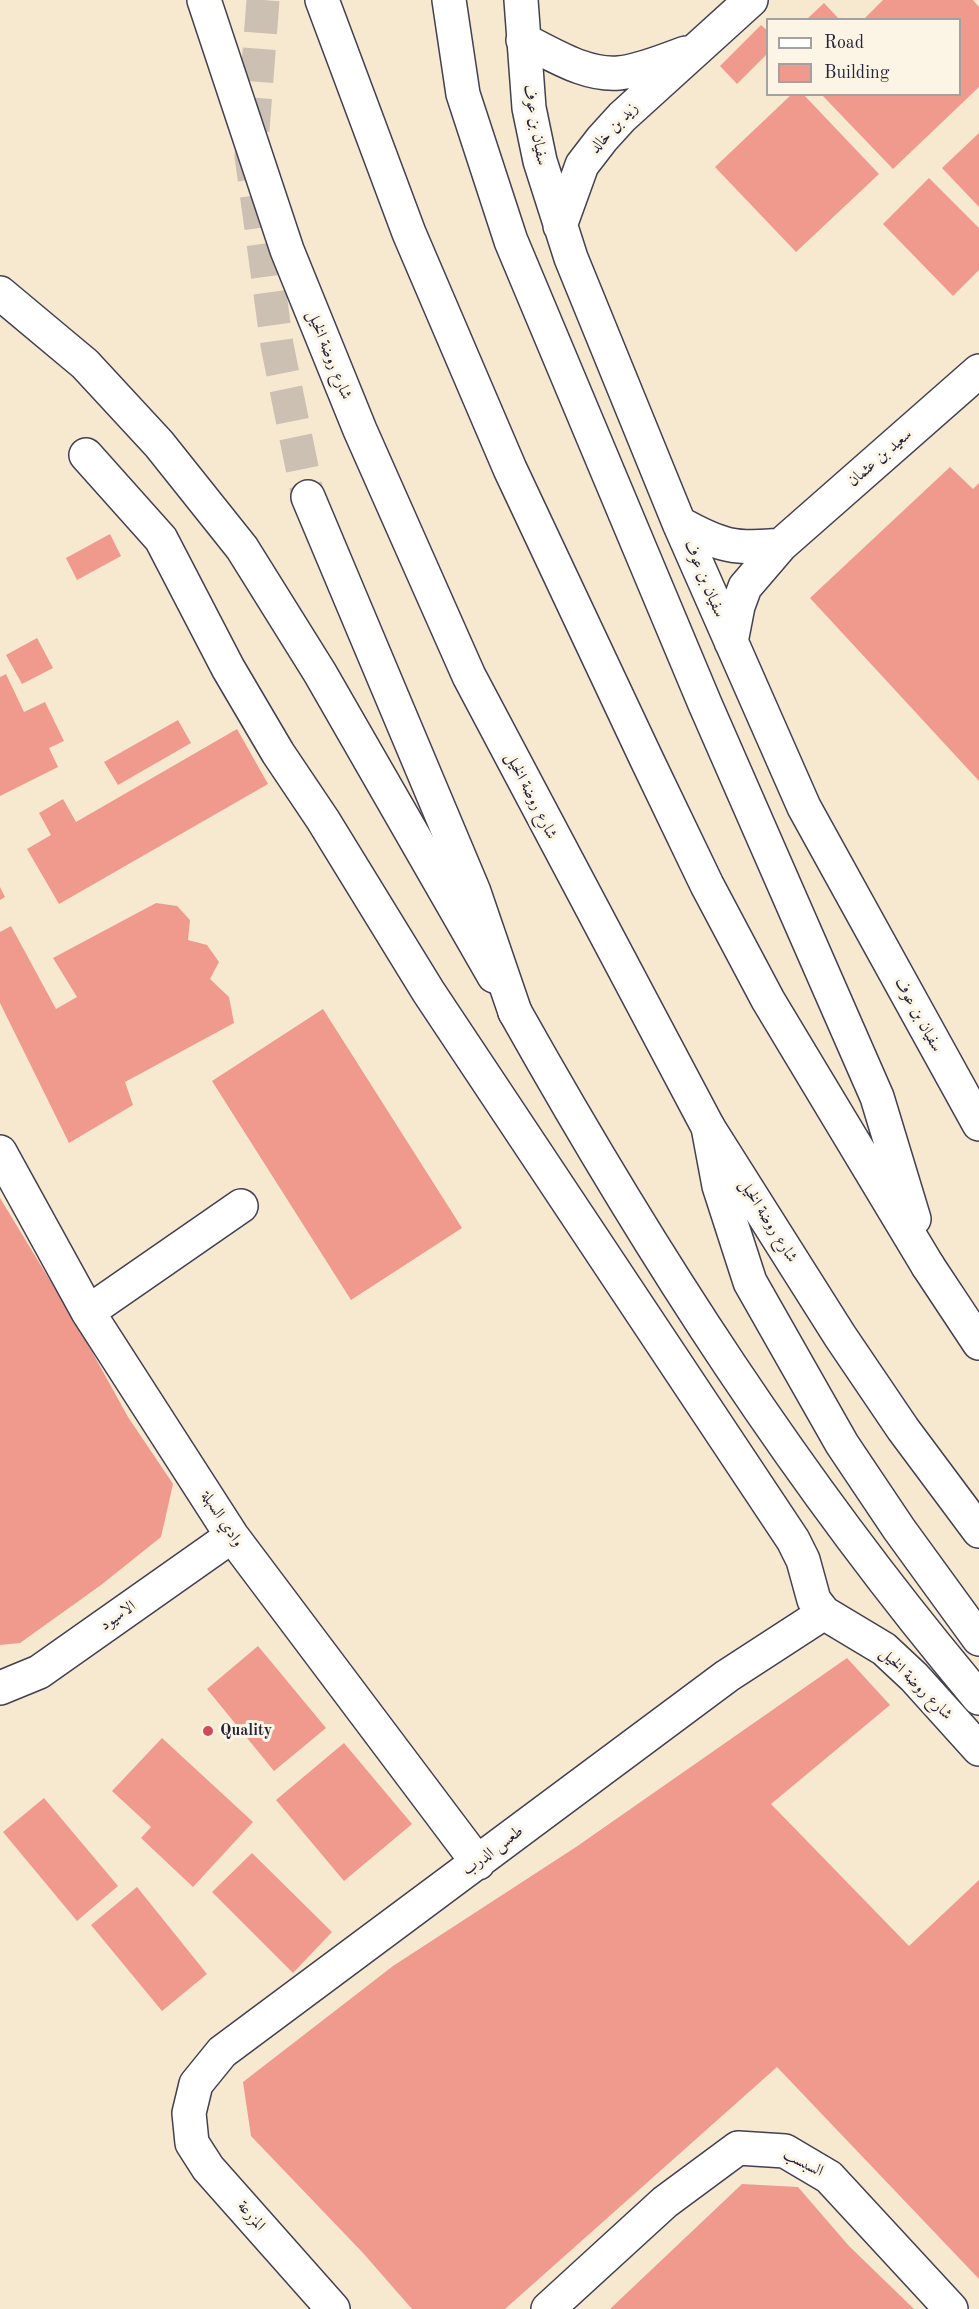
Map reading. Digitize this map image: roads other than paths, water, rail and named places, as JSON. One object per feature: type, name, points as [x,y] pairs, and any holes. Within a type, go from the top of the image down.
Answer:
[{"type":"main road","name":"شارع روضة الخيل","points":[[204,0],[288,250],[360,430],[468,676],[708,1127],[840,1336],[903,1429],[979,1532]]},
{"type":"main road","points":[[322,0],[409,233],[482,405],[706,885],[768,1000],[928,1266],[979,1343]]},
{"type":"main road","points":[[449,0],[463,94],[511,241],[705,704],[877,1097],[928,1266]]},
{"type":"main road","name":"سفيان بن عوف","points":[[520,0],[529,108],[540,161],[560,226],[679,523],[804,807],[979,1124]]},
{"type":"main road","name":"زيد بن خالد","points":[[560,226],[582,165],[602,139],[622,117],[751,0]]},
{"type":"main road","name":"زيد بن خالد","points":[[523,40],[579,67],[600,72],[620,73],[697,50]]},
{"type":"main road","points":[[0,293],[85,364],[159,444],[242,548],[320,673],[590,1145],[669,1276],[754,1403],[843,1527],[979,1698]]},
{"type":"main road","name":"سعيد بن عثمان","points":[[731,642],[738,606],[745,587],[781,545],[979,371]]},
{"type":"main road","points":[[86,455],[161,539],[228,668],[278,753],[323,820],[428,991],[793,1540],[803,1560],[814,1600],[824,1613]]},
{"type":"main road","points":[[308,496],[474,892],[515,1012]]},
{"type":"main road","points":[[679,523],[708,539],[728,546],[747,549],[781,545]]},
{"type":"main road","points":[[708,1127],[719,1185],[750,1282],[842,1444],[899,1529],[979,1639]]},
{"type":"main road","name":"وادي السهلة","points":[[0,1152],[88,1312],[232,1536],[478,1863]]},
{"type":"main road","points":[[88,1312],[240,1206]]},
{"type":"main road","name":"الاسيود","points":[[0,1688],[39,1672],[232,1536]]},
{"type":"main road","name":"شارع روضة الخيل","points":[[824,1613],[884,1649],[914,1677],[979,1749]]},
{"type":"main road","name":"طعس الدرب","points":[[189,2113],[196,2084],[222,2052],[727,1676],[824,1613]]},
{"type":"main road","name":"المزرعة","points":[[189,2113],[192,2144],[208,2168],[333,2309]]},
{"type":"main road","name":"السبسب","points":[[548,2309],[665,2202],[738,2148],[785,2151],[829,2177],[951,2309]]},
{"type":"tunnel","points":[[263,0],[251,156],[277,345],[308,497]]},
{"type":"place","name":"Quality","points":[[208,1731]]}]
